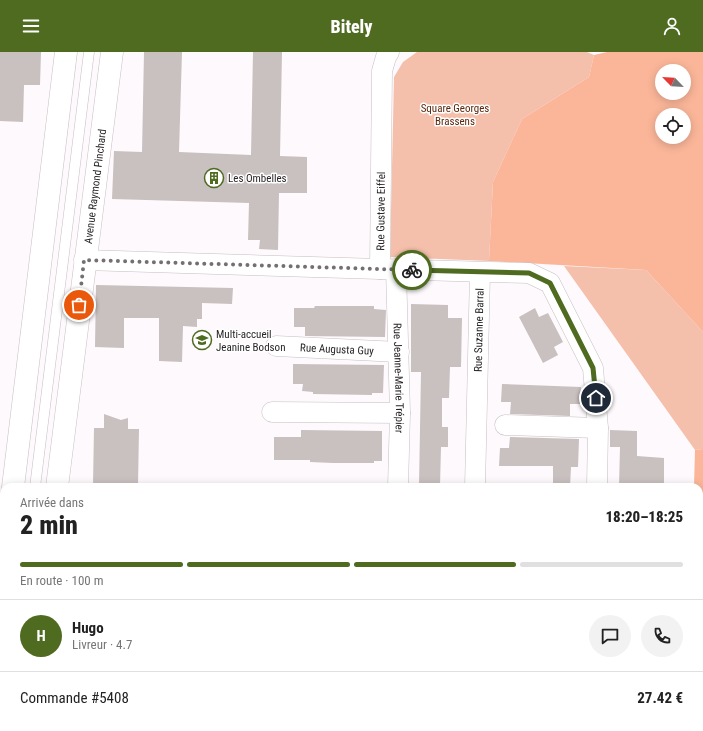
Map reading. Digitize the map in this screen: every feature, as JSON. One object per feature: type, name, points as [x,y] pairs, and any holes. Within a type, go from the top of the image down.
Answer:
[{"type":"street","points":[[13,483],[66,52]]},
{"type":"street","name":"Avenue Raymond Pinchard","points":[[57,483],[84,260],[93,206],[112,52]]},
{"type":"street","name":"Rue Gustave Eiffel","points":[[388,269],[382,71],[389,52]]},
{"type":"street","points":[[84,260],[388,269]]},
{"type":"street","name":"Rue Suzanne Barral","points":[[388,269],[480,272],[475,483]]},
{"type":"street","name":"Rue Jeanne-Marie Trépier","points":[[388,269],[399,352],[400,413],[398,483]]},
{"type":"street","points":[[480,272],[529,273],[550,283],[593,368],[598,428],[596,483]]},
{"type":"street","name":"Rue Augusta Guy","points":[[276,346],[399,352]]},
{"type":"street","points":[[272,412],[400,413]]},
{"type":"street","points":[[505,425],[598,428]]},
{"type":"lane","name":"Avenue Raymond Pinchard","points":[[35,483],[89,52]]},
{"type":"green space","name":"Square Georges Brassens","points":[[417,52],[587,52],[594,55],[589,77],[522,119],[493,182],[489,261],[390,257],[394,77],[403,62]]},
{"type":"green space","points":[[564,266],[646,270],[703,332],[703,449],[695,450]]},
{"type":"shaded area","points":[[607,52],[703,52],[703,332],[646,270],[489,261],[493,182],[522,119],[589,77],[594,55]]},
{"type":"shaded area","points":[[703,449],[703,483],[694,483],[695,450]]},
{"type":"building","points":[[0,52],[41,52],[40,85],[24,85],[23,122],[0,121]]},
{"type":"building","points":[[144,52],[182,52],[179,152],[251,155],[253,52],[282,52],[280,156],[307,157],[307,193],[279,193],[278,250],[259,249],[260,240],[248,240],[249,203],[112,199],[114,151],[142,152]]},
{"type":"building","points":[[96,285],[233,288],[232,304],[202,303],[202,319],[197,319],[197,327],[183,326],[182,362],[159,361],[159,318],[124,318],[124,348],[95,347]]},
{"type":"building","points":[[411,304],[448,305],[448,318],[462,318],[461,367],[450,367],[449,398],[442,398],[442,427],[448,427],[448,447],[441,447],[440,483],[419,483],[421,372],[411,372]]},
{"type":"building","points":[[315,306],[374,306],[374,309],[386,310],[385,337],[305,336],[305,327],[294,327],[294,308],[314,308]]},
{"type":"building","points":[[535,308],[539,317],[548,313],[563,342],[554,347],[558,355],[543,363],[519,317]]},
{"type":"building","points":[[293,364],[384,365],[383,393],[372,393],[372,395],[313,394],[313,392],[302,391],[303,384],[293,384]]},
{"type":"building","points":[[502,384],[581,387],[580,404],[570,404],[570,416],[510,414],[511,402],[501,402]]},
{"type":"building","points":[[104,414],[121,420],[128,418],[128,429],[139,429],[138,483],[93,483],[94,428],[104,428]]},
{"type":"building","points":[[301,430],[382,431],[382,461],[374,461],[374,463],[333,463],[310,462],[310,460],[274,460],[274,437],[301,437]]},
{"type":"building","points":[[610,430],[637,431],[637,456],[664,458],[664,483],[619,483],[620,447],[610,447]]},
{"type":"building","points":[[510,437],[579,439],[578,467],[571,467],[570,483],[553,483],[553,466],[499,466],[500,448],[509,448]]},
{"type":"way so far","points":[[79,305],[84,260],[412,270]]},
{"type":"place","name":"Les Ombelles","points":[[214,178]]},
{"type":"place","name":"Multi-accueil Jeanine Bodson","points":[[202,340]]},
{"type":"route","points":[[412,270],[529,273],[550,283],[593,368],[596,398]]}]
